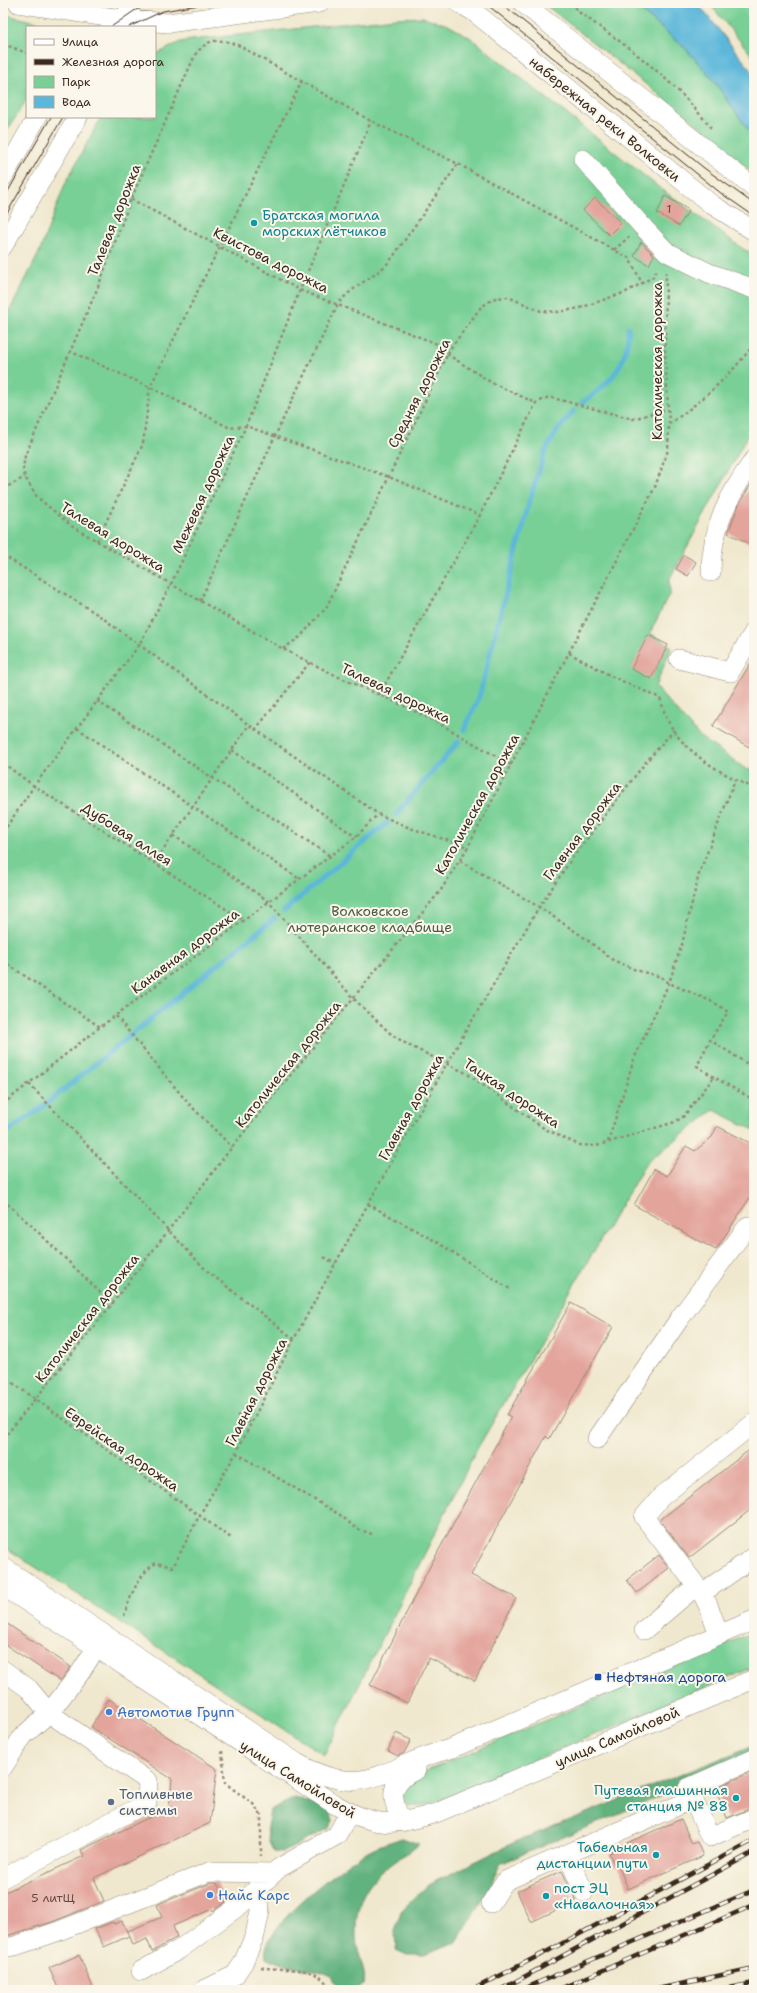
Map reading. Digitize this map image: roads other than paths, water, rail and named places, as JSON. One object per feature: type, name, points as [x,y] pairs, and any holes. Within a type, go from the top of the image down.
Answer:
[{"type":"street","points":[[18,3],[93,21],[132,24],[188,21],[319,3]]},
{"type":"street","points":[[93,21],[110,3]]},
{"type":"street","points":[[127,3],[132,24]]},
{"type":"street","name":"набережная реки Волковки","points":[[459,3],[473,11],[711,204],[754,231]]},
{"type":"street","points":[[523,3],[754,188]]},
{"type":"street","points":[[5,167],[36,118]]},
{"type":"street","points":[[3,244],[77,118]]},
{"type":"street","points":[[583,159],[667,252],[709,274],[754,289]]},
{"type":"street","points":[[711,572],[711,551],[716,530],[741,477],[753,464]]},
{"type":"street","points":[[679,659],[730,672],[754,632]]},
{"type":"street","points":[[597,1439],[680,1318],[743,1232],[748,1226],[754,1229]]},
{"type":"street","points":[[719,1634],[708,1605],[699,1590],[644,1517],[661,1497],[754,1423]]},
{"type":"street","points":[[644,1630],[699,1590],[754,1557]]},
{"type":"street","name":"улица Самойловой","points":[[3,1567],[100,1641],[349,1813],[374,1822],[402,1822],[436,1812],[754,1680]]},
{"type":"street","name":"улица Самойловой","points":[[3,1586],[100,1641],[297,1763],[321,1775],[355,1782],[371,1779],[431,1754],[450,1749],[754,1620]]},
{"type":"street","points":[[3,1767],[23,1736],[49,1713],[80,1673],[100,1641]]},
{"type":"street","points":[[3,1670],[29,1689],[49,1713],[148,1781],[147,1803],[3,1878]]},
{"type":"street","points":[[402,1822],[397,1811],[394,1796],[398,1780],[405,1775],[434,1762],[450,1749]]},
{"type":"street","points":[[754,1759],[688,1788],[710,1837],[754,1818]]},
{"type":"street","points":[[491,1903],[505,1881],[693,1799]]},
{"type":"street","points":[[141,1971],[180,1949],[240,1905],[258,1886],[279,1868],[337,1835],[349,1813]]},
{"type":"street","points":[[567,1854],[584,1892]]},
{"type":"street","points":[[3,1948],[15,1946],[56,1932],[209,1872],[273,1873]]},
{"type":"street","points":[[204,1990],[235,1975],[243,1963],[255,1935],[260,1911],[258,1886]]},
{"type":"water","points":[[632,3],[694,3],[704,11],[754,74],[754,138],[711,77],[685,48]]},
{"type":"waterway","points":[[582,403],[609,380],[622,362],[628,340],[628,327]]},
{"type":"waterway","points":[[464,730],[479,697],[530,499],[545,452],[557,431],[574,411]]},
{"type":"waterway","points":[[396,814],[459,741]]},
{"type":"waterway","points":[[284,911],[388,822]]},
{"type":"waterway","points":[[3,1135],[41,1108],[275,918]]},
{"type":"tram line","points":[[112,26],[134,11],[152,3]]},
{"type":"tram line","points":[[131,26],[163,11],[211,3]]},
{"type":"tram line","points":[[485,3],[722,194],[754,216]]},
{"type":"tram line","points":[[501,3],[704,168],[754,204]]},
{"type":"tram line","points":[[3,200],[50,118]]},
{"type":"tram line","points":[[3,220],[62,118]]},
{"type":"railway","points":[[472,1990],[548,1951],[754,1840]]},
{"type":"railway","points":[[500,1990],[754,1852]]},
{"type":"railway","points":[[521,1990],[754,1890]]},
{"type":"railway","points":[[557,1990],[754,1905]]},
{"type":"railway","points":[[653,1990],[754,1968]]},
{"type":"railway","points":[[718,1990],[754,1983]]},
{"type":"place","name":"Братская могила морских лётчиков","points":[[254,223]]},
{"type":"place","name":"Нефтяная дорога","points":[[598,1677]]},
{"type":"place","name":"Автомотив Групп","points":[[109,1712]]},
{"type":"place","name":"Путевая машинная станция № 88","points":[[736,1798]]},
{"type":"place","name":"Топливные системы","points":[[111,1802]]},
{"type":"place","name":"Табельная дистанции пути","points":[[656,1855]]},
{"type":"place","name":"Найс Карс","points":[[210,1895]]},
{"type":"place","name":"пост ЭЦ «Навалочная»","points":[[546,1896]]},
{"type":"park label","name":"Волковское лютеранское кладбище","points":[[370,920]]}]
